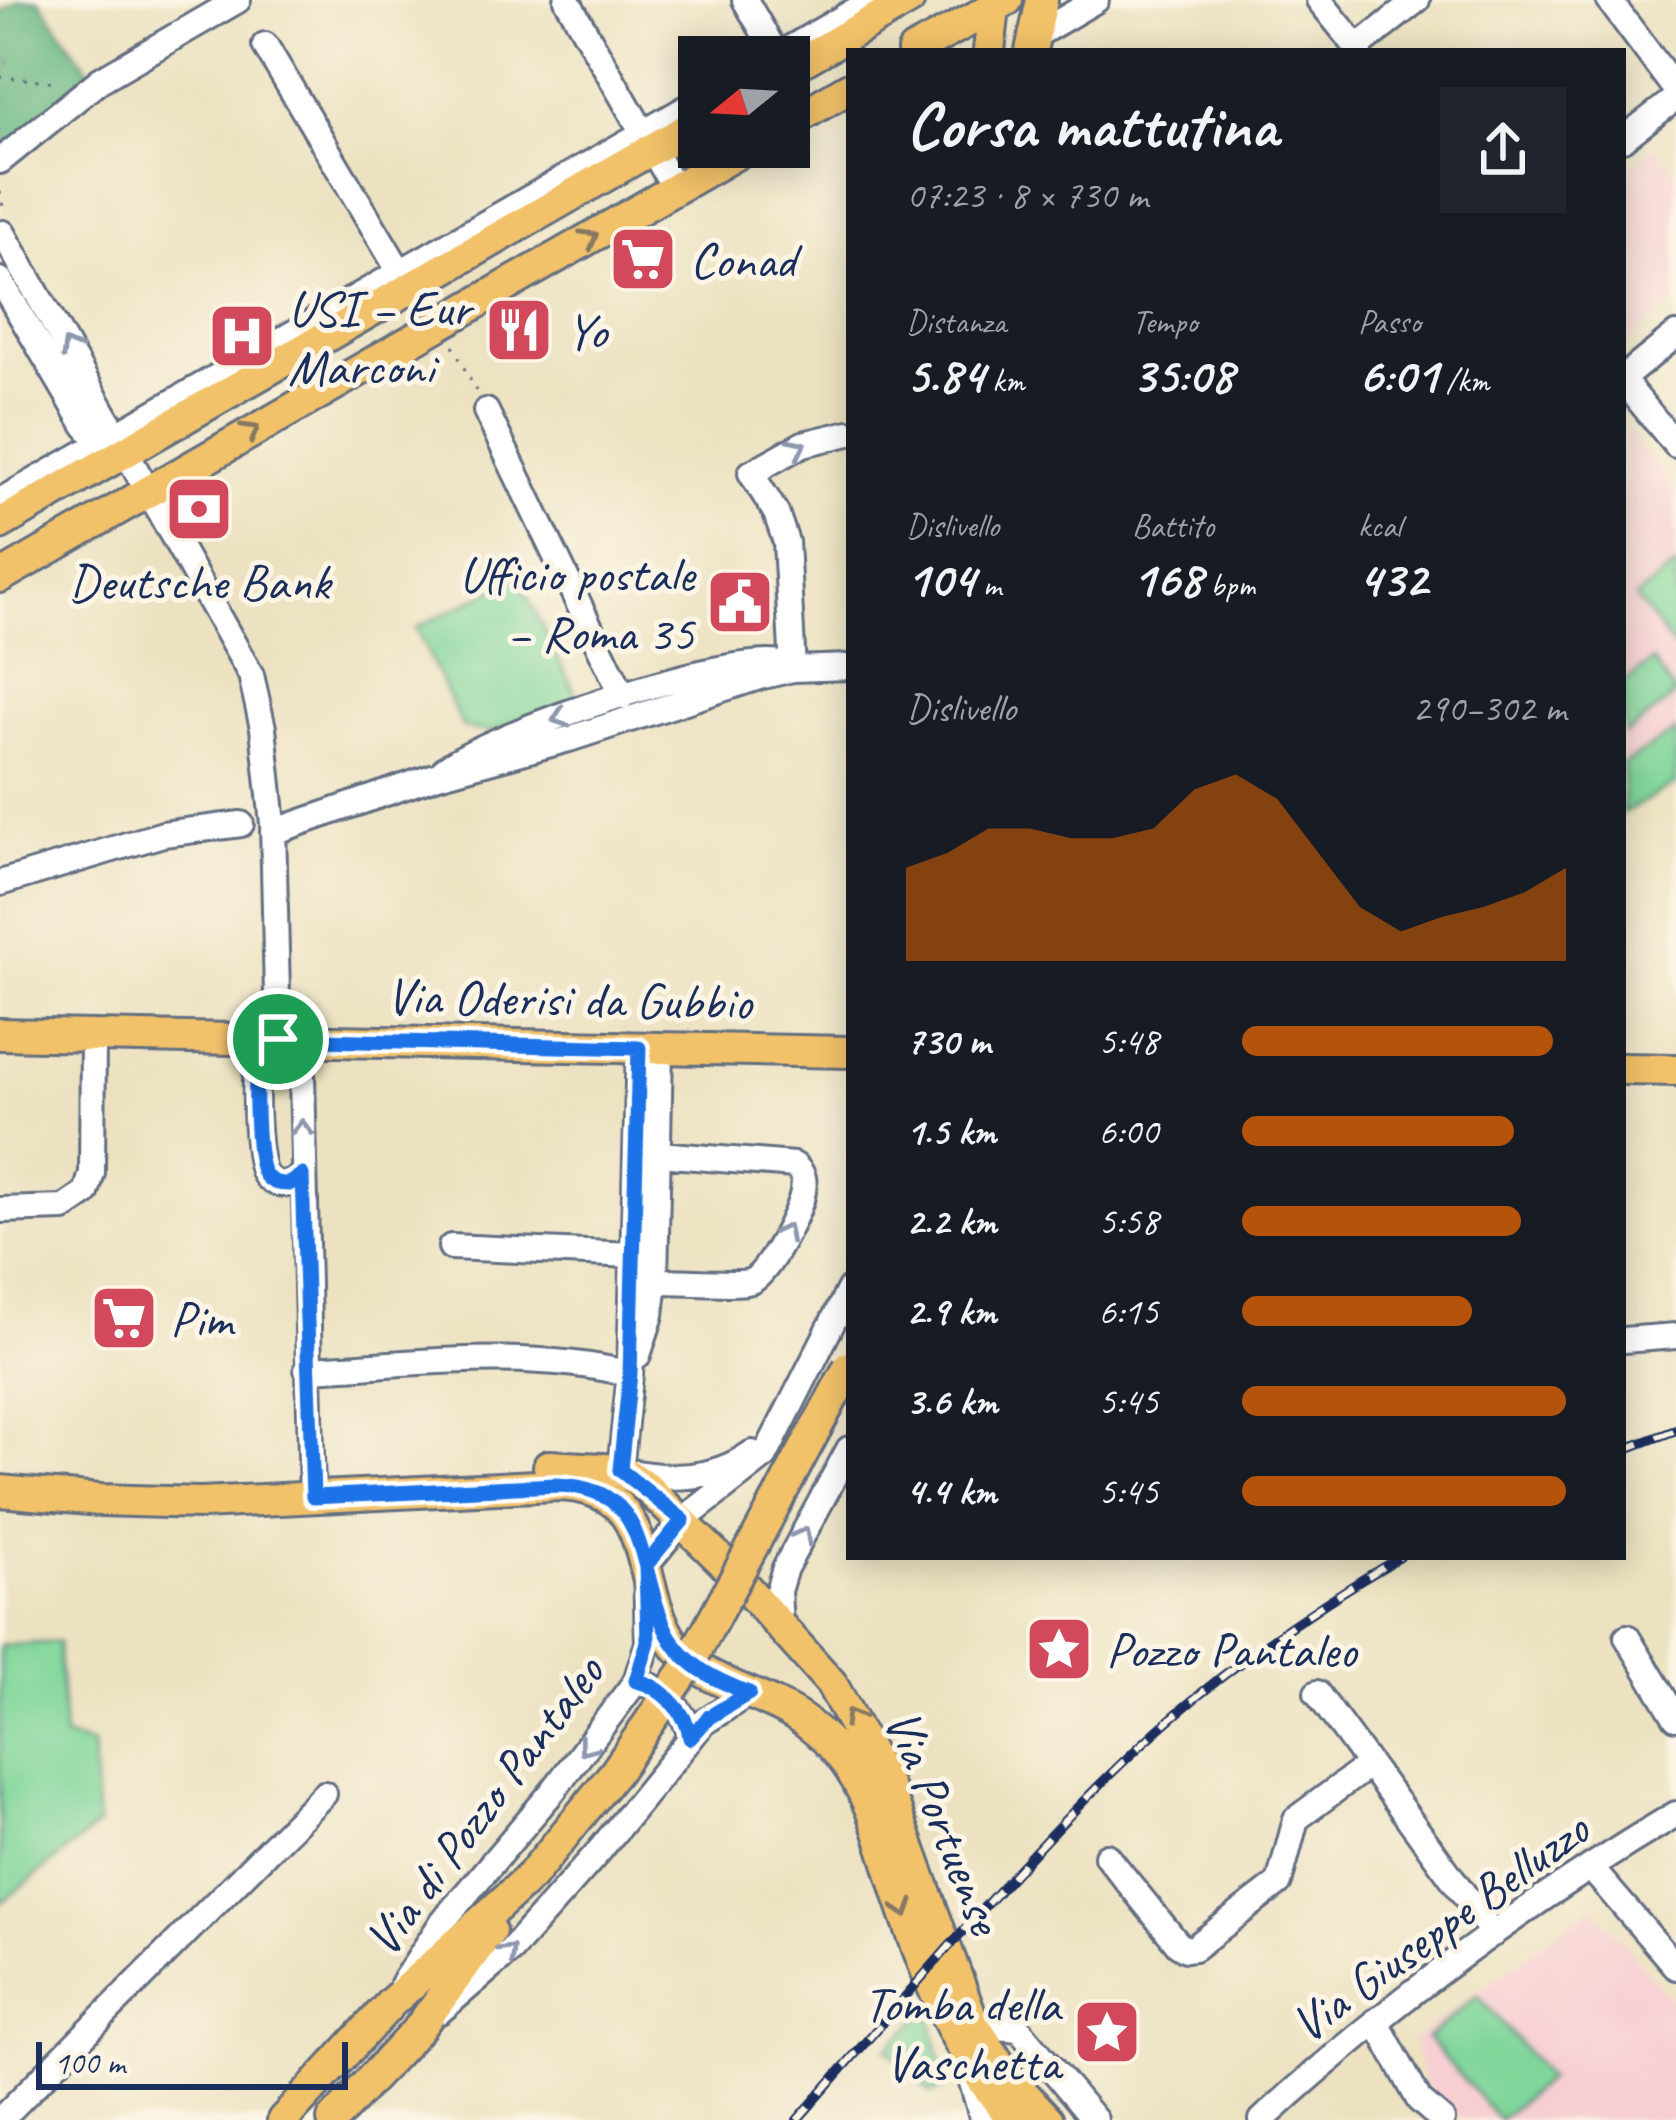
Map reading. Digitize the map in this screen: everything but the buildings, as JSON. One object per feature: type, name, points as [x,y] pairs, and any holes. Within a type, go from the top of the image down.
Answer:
[{"type":"main road","points":[[810,57],[909,0]]},
{"type":"main road","points":[[1032,44],[1042,0]]},
{"type":"main road","points":[[920,48],[998,3]]},
{"type":"main road","points":[[990,48],[998,3]]},
{"type":"main road","points":[[810,111],[846,90]]},
{"type":"main road","points":[[0,524],[115,442],[649,141],[678,130]]},
{"type":"main road","points":[[0,577],[712,168]]},
{"type":"main road","name":"Via Oderisi da Gubbio","points":[[0,1034],[846,1052]]},
{"type":"main road","points":[[1626,1069],[1676,1070]]},
{"type":"main road","points":[[333,2120],[419,2028],[606,1784],[688,1666],[846,1373]]},
{"type":"main road","name":"Via Portuense","points":[[414,1490],[462,1475],[576,1465],[620,1470],[683,1520],[832,1683],[871,1750],[901,1820],[969,2039],[1014,2120]]},
{"type":"main road","name":"Via Portuense","points":[[0,1491],[149,1502],[556,1485],[597,1490],[612,1498],[627,1516],[675,1645],[706,1674],[786,1710],[813,1729],[850,1771],[868,1806],[932,1989],[969,2039],[1048,2120]]},
{"type":"main road","points":[[283,2120],[392,2002],[531,1876]]},
{"type":"street","points":[[0,161],[86,91],[238,0]]},
{"type":"street","points":[[567,0],[675,189]]},
{"type":"street","points":[[745,0],[765,36]]},
{"type":"street","points":[[810,37],[873,0]]},
{"type":"street","points":[[1032,44],[1096,0]]},
{"type":"street","points":[[1319,0],[1356,48]]},
{"type":"street","points":[[1360,48],[1417,0]]},
{"type":"street","points":[[1609,0],[1673,106],[1626,137]]},
{"type":"street","points":[[265,45],[405,280]]},
{"type":"street","points":[[141,56],[154,80]]},
{"type":"street","points":[[649,141],[678,118]]},
{"type":"street","points":[[0,235],[3,233],[115,442],[149,490],[251,674],[264,738],[273,832],[278,1039],[292,1052],[302,1075],[313,1497]]},
{"type":"street","points":[[0,280],[85,425],[115,442]]},
{"type":"street","points":[[1626,377],[1676,335]]},
{"type":"street","points":[[1626,384],[1676,446]]},
{"type":"street","points":[[482,404],[623,696]]},
{"type":"street","points":[[793,669],[786,542],[779,519],[752,473],[803,443],[846,434]]},
{"type":"street","points":[[0,501],[115,442]]},
{"type":"street","points":[[438,775],[483,745],[623,696],[753,662],[774,661],[793,669]]},
{"type":"street","points":[[273,832],[438,775],[511,757],[793,669],[846,667]]},
{"type":"street","points":[[0,883],[148,838],[232,825]]},
{"type":"street","points":[[0,1210],[64,1208],[86,1193],[92,1173],[93,1036]]},
{"type":"street","points":[[278,1039],[266,1046],[257,1067],[260,1161],[272,1182],[289,1184],[302,1175]]},
{"type":"street","points":[[630,1374],[648,1330],[655,1281],[659,1154],[650,1048]]},
{"type":"street","points":[[650,1048],[620,1470],[664,1478],[705,1474],[742,1460],[778,1430]]},
{"type":"street","points":[[655,1281],[753,1281],[765,1273],[802,1200],[804,1186],[802,1173],[794,1165],[659,1154]]},
{"type":"street","points":[[451,1247],[634,1255]]},
{"type":"street","points":[[646,1565],[683,1520],[758,1464],[846,1296]]},
{"type":"street","points":[[1626,1340],[1676,1336]]},
{"type":"street","points":[[307,1369],[539,1360],[630,1374]]},
{"type":"street","points":[[780,1626],[780,1582],[846,1455]]},
{"type":"street","name":"Via di Pozzo Pantaleo","points":[[392,2002],[443,1921],[553,1791],[636,1681],[648,1642],[646,1565]]},
{"type":"street","points":[[1627,1637],[1676,1718]]},
{"type":"street","points":[[636,1681],[651,1685],[683,1715],[690,1738]]},
{"type":"street","points":[[419,2028],[511,1950],[601,1850],[709,1717],[749,1693]]},
{"type":"street","points":[[1317,1694],[1493,1934]]},
{"type":"street","points":[[1107,1856],[1186,1949],[1194,1948],[1280,1882],[1296,1820],[1369,1765]]},
{"type":"street","points":[[8,2112],[324,1794]]},
{"type":"street","name":"Via Giuseppe Belluzzo","points":[[1262,2120],[1376,2021],[1493,1934],[1676,1814]]},
{"type":"street","points":[[1590,1867],[1676,1966]]},
{"type":"street","points":[[1376,2021],[1419,2100],[1442,2120]]},
{"type":"street","points":[[983,2120],[969,2039],[1019,2029],[1095,2120]]},
{"type":"path","points":[[0,77],[51,81],[86,91]]},
{"type":"path","points":[[453,344],[482,404]]},
{"type":"shaded area","points":[[1656,147],[1676,173],[1676,301],[1626,341],[1626,170]]},
{"type":"shaded area","points":[[1626,429],[1676,493],[1676,731],[1626,762]]},
{"type":"shaded area","points":[[1593,1906],[1676,2006],[1676,2120],[1464,2120],[1444,2109],[1427,2086],[1412,2041]]},
{"type":"green space","points":[[19,0],[39,0],[90,72],[0,154],[0,78],[10,62],[0,59],[0,13]]},
{"type":"green space","points":[[1676,566],[1676,650],[1635,598]]},
{"type":"green space","points":[[518,578],[578,699],[490,732],[463,728],[416,628]]},
{"type":"green space","points":[[1652,661],[1676,695],[1626,734],[1626,682]]},
{"type":"green space","points":[[1676,731],[1676,784],[1626,811],[1626,762]]},
{"type":"green space","points":[[58,1642],[64,1737],[92,1745],[98,1826],[0,1904],[0,1646]]},
{"type":"green space","points":[[1478,1995],[1548,2078],[1499,2120],[1427,2038]]},
{"type":"green space","points":[[929,2009],[946,2087],[931,2093],[887,2049]]},
{"type":"railway","points":[[1626,1449],[1676,1430]]},
{"type":"railway","points":[[797,2120],[996,1894],[1122,1763],[1255,1652],[1395,1560]]},
{"type":"place","name":"Conad","points":[[643,259]]},
{"type":"place","name":"Yo","points":[[519,330]]},
{"type":"place","name":"USI – Eur Marconi","points":[[242,336]]},
{"type":"place","name":"Deutsche Bank","points":[[199,509]]},
{"type":"place","name":"Ufficio postale – Roma 35","points":[[740,602]]},
{"type":"place","name":"Pim","points":[[124,1318]]},
{"type":"place","name":"Pozzo Pantaleo","points":[[1059,1649]]},
{"type":"place","name":"Tomba della Vaschetta","points":[[1107,2032]]},
{"type":"route","points":[[278,1039],[266,1046],[257,1067],[260,1155],[272,1182],[289,1184],[302,1175],[313,1497],[556,1485],[589,1488],[612,1498],[627,1516],[639,1543],[646,1565],[659,1611],[670,1637],[706,1674],[749,1693],[709,1717],[690,1738],[683,1715],[651,1685],[636,1681],[648,1642],[646,1565],[683,1520],[620,1470],[630,1374],[639,1048],[278,1039]]}]
